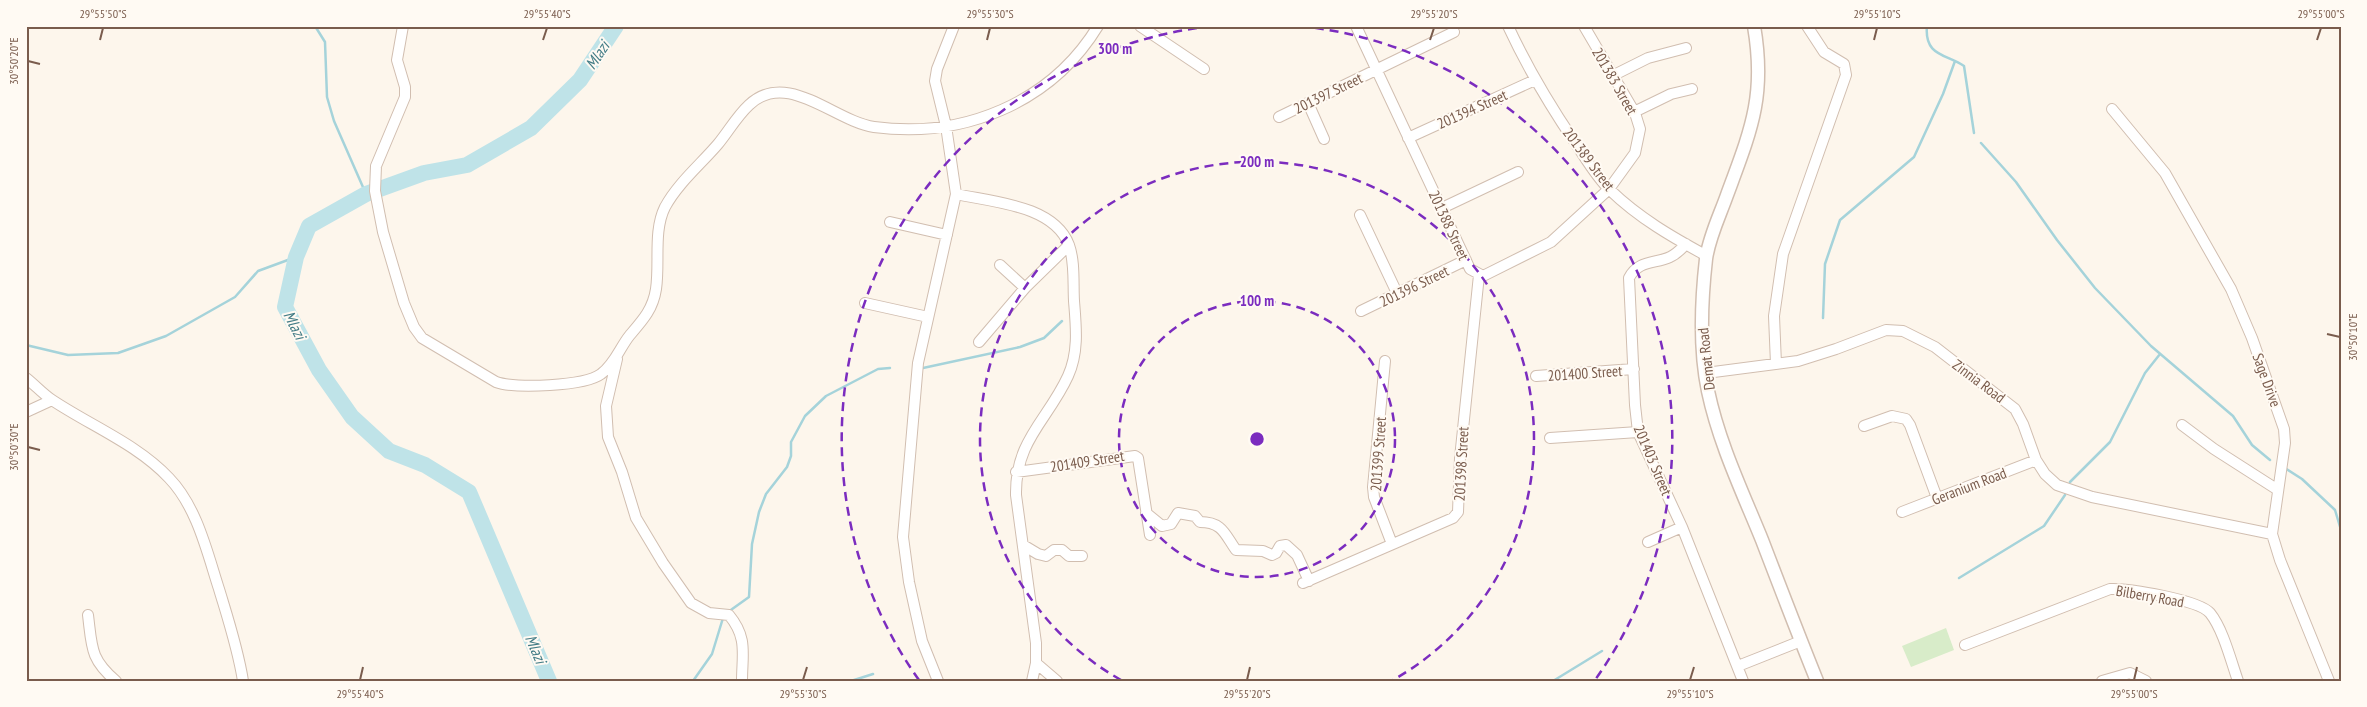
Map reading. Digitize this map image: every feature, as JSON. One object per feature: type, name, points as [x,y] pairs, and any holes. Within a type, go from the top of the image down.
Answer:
[{"type":"street","points":[[403,26],[397,60],[405,86],[405,97],[376,166],[374,191],[383,232],[404,303],[418,333],[435,347],[505,385],[524,386],[574,383],[592,379],[604,372],[617,358],[629,336],[644,321],[651,308],[656,289],[660,223],[665,208],[683,183],[703,162],[748,106],[762,96],[783,92],[797,95],[856,122],[874,127],[922,129],[946,126],[989,116],[1028,97],[1063,71],[1090,40],[1098,26]]},
{"type":"street","points":[[938,681],[922,641],[909,582],[904,544],[916,378],[956,194],[946,126],[935,81],[937,69],[954,26]]},
{"type":"street","points":[[1140,26],[1204,69]]},
{"type":"street","name":"201388 Street","points":[[1356,26],[1470,269],[1479,275],[1487,276],[1551,242],[1608,188]]},
{"type":"street","name":"201389 Street","points":[[1508,26],[1535,80],[1584,157],[1608,188],[1653,226],[1707,256]]},
{"type":"street","name":"201383 Street","points":[[1584,26],[1634,112],[1640,129],[1635,153],[1608,188]]},
{"type":"street","name":"Demat Road","points":[[1754,26],[1760,77],[1752,124],[1714,229],[1707,256],[1701,321],[1706,373],[1710,398],[1723,444],[1817,681]]},
{"type":"street","points":[[1776,364],[1774,316],[1783,254],[1846,74],[1844,64],[1824,52],[1807,26]]},
{"type":"street","name":"201397 Street","points":[[1279,117],[1376,68],[1454,32]]},
{"type":"street","points":[[1612,76],[1648,58],[1686,48]]},
{"type":"street","name":"201394 Street","points":[[1408,138],[1535,80]]},
{"type":"street","points":[[1634,112],[1672,94],[1692,89]]},
{"type":"street","points":[[1308,103],[1324,139]]},
{"type":"street","name":"Sage Drive","points":[[2112,109],[2165,173],[2231,289],[2252,338],[2284,429],[2285,443],[2272,534],[2280,560],[2329,681]]},
{"type":"street","points":[[1442,208],[1518,172]]},
{"type":"street","points":[[956,194],[1040,214],[1058,226],[1069,245],[1072,260],[1076,335],[1073,363],[1068,377],[1024,448],[1016,472],[1016,495],[1036,643],[1036,663],[1032,681]]},
{"type":"street","points":[[1360,216],[1397,293]]},
{"type":"street","points":[[890,222],[947,235]]},
{"type":"street","name":"201403 Street","points":[[1686,244],[1669,258],[1652,261],[1636,268],[1630,278],[1638,432],[1682,527],[1744,681]]},
{"type":"street","points":[[980,342],[1025,288],[1069,245]]},
{"type":"street","name":"201396 Street","points":[[1361,312],[1466,260]]},
{"type":"street","points":[[1000,265],[1025,288]]},
{"type":"street","name":"201398 Street","points":[[1146,513],[1162,526],[1171,524],[1178,513],[1195,516],[1200,522],[1210,522],[1228,535],[1236,550],[1263,551],[1272,555],[1276,553],[1280,546],[1286,545],[1297,556],[1306,582],[1453,518],[1458,512],[1460,458],[1479,275]]},
{"type":"street","points":[[865,303],[928,317]]},
{"type":"street","name":"Zinnia Road","points":[[1706,373],[1776,364],[1819,355],[1886,330],[1909,332],[1935,347],[2014,409],[2023,424],[2036,460],[2045,474],[2057,485],[2092,497],[2272,534]]},
{"type":"street","points":[[617,358],[606,406],[608,438],[622,472],[636,518],[663,563],[691,603],[709,613],[730,615],[739,627],[743,642],[742,681]]},
{"type":"street","name":"201399 Street","points":[[1385,361],[1373,487],[1374,497],[1392,544]]},
{"type":"street","name":"201400 Street","points":[[1536,376],[1634,369]]},
{"type":"street","points":[[26,378],[52,400],[140,454],[170,478],[195,520],[207,551],[238,654],[243,681]]},
{"type":"street","points":[[26,412],[52,400]]},
{"type":"street","points":[[1864,426],[1892,416],[1906,419],[1910,425],[1937,498]]},
{"type":"street","points":[[2182,425],[2214,450],[2278,490]]},
{"type":"street","points":[[1550,438],[1638,432]]},
{"type":"street","name":"201409 Street","points":[[1016,472],[1135,456],[1138,458],[1150,535]]},
{"type":"street","name":"Geranium Road","points":[[1902,512],[2036,460]]},
{"type":"street","points":[[1648,542],[1682,527]]},
{"type":"street","points":[[1023,545],[1046,556],[1054,550],[1062,550],[1069,556],[1082,556]]},
{"type":"street","name":"Bilberry Road","points":[[1965,645],[2110,589],[2127,589],[2204,608],[2214,619],[2238,681]]},
{"type":"street","points":[[88,615],[96,660],[102,669],[116,681]]},
{"type":"street","points":[[1738,666],[1801,641]]},
{"type":"street","points":[[1036,663],[1057,681]]},
{"type":"street","points":[[2102,681],[2130,673],[2146,681]]},
{"type":"green space","points":[[1946,628],[1954,650],[1911,667],[1902,646]]},
{"type":"waterway","points":[[315,26],[325,42],[327,97],[334,121],[366,194]]},
{"type":"waterway","name":"Mlazi","points":[[549,681],[469,492],[425,465],[389,451],[352,417],[319,370],[285,307],[296,257],[309,226],[366,194],[424,173],[467,165],[531,128],[580,80],[616,26]]},
{"type":"waterway","points":[[1927,26],[1927,36],[1933,49],[1964,66],[1974,133]]},
{"type":"waterway","points":[[1823,318],[1825,264],[1840,220],[1914,157],[1943,94],[1955,61]]},
{"type":"waterway","points":[[1981,143],[2016,182],[2057,240],[2095,288],[2151,346],[2233,416],[2252,445],[2270,460]]},
{"type":"waterway","points":[[26,345],[68,355],[118,353],[166,336],[235,297],[258,271],[296,257]]},
{"type":"waterway","points":[[923,368],[1020,347],[1044,338],[1062,321]]},
{"type":"waterway","points":[[2070,482],[2110,442],[2145,373],[2160,354]]},
{"type":"waterway","points":[[728,612],[749,597],[752,544],[759,512],[766,494],[787,467],[791,456],[791,442],[805,416],[826,396],[878,369],[890,368]]},
{"type":"waterway","points":[[2285,468],[2302,479],[2335,510],[2341,530]]},
{"type":"waterway","points":[[1959,578],[2044,526],[2065,495]]},
{"type":"waterway","points":[[693,681],[712,654],[723,618]]},
{"type":"waterway","points":[[1553,681],[1602,651]]},
{"type":"waterway","points":[[851,681],[873,674]]}]
